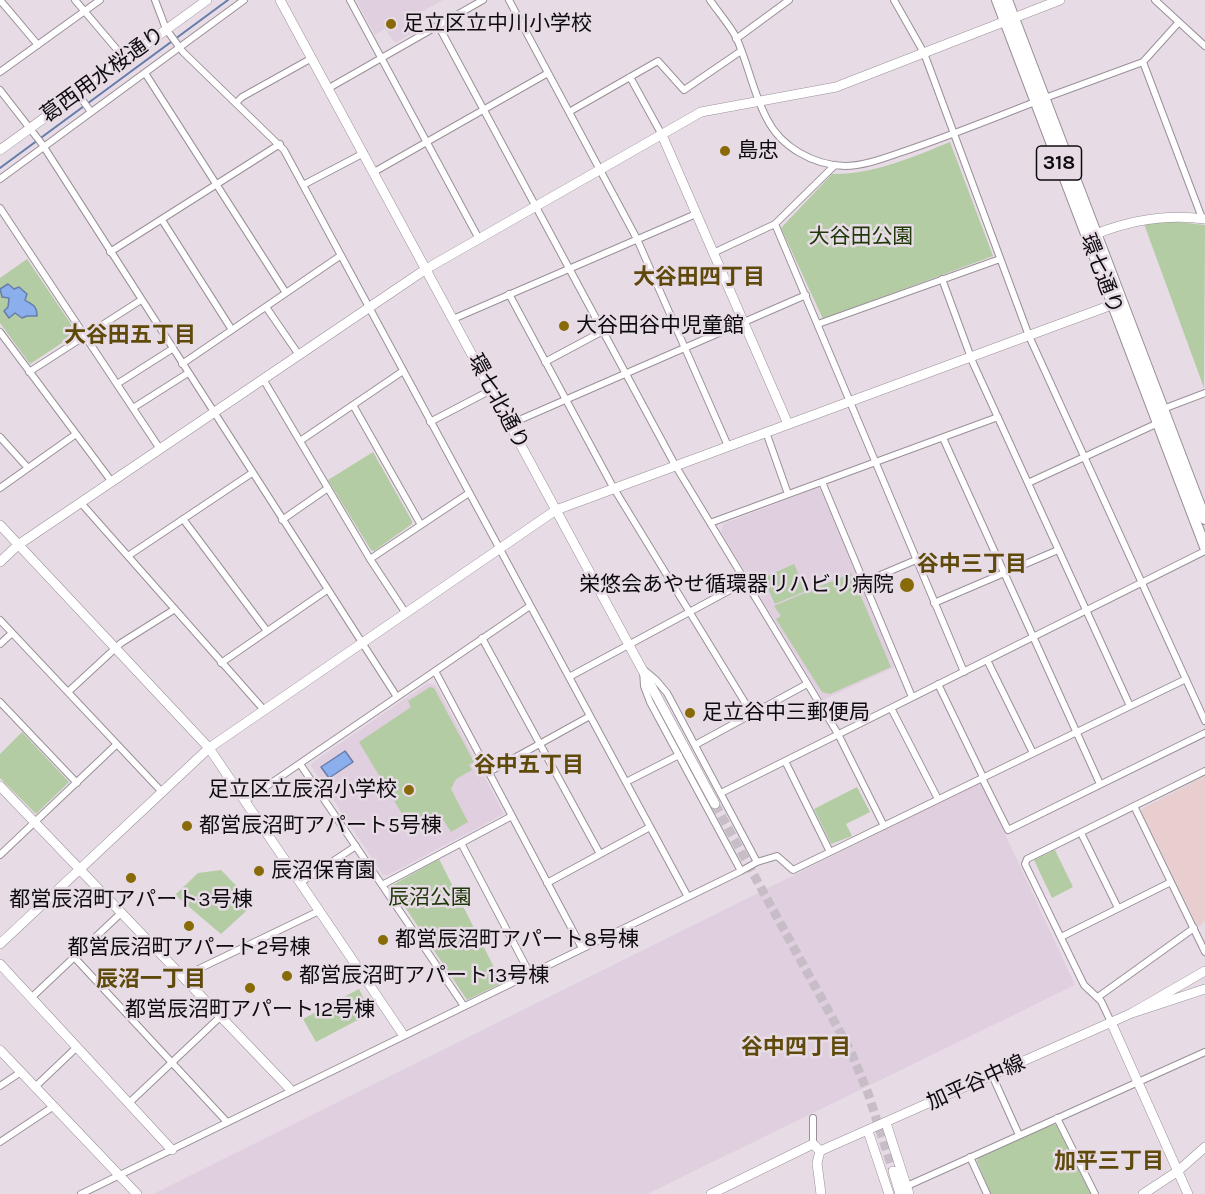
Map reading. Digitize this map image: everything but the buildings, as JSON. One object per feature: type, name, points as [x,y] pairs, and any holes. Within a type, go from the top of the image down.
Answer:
[{"type":"main road","name":"環七通り","points":[[997,0],[1009,19],[1117,303],[1158,423],[1205,549]]},
{"type":"main road","name":"環七通り","points":[[1007,0],[1009,19]]},
{"type":"main road","name":"環七通り","points":[[1040,100],[1096,234],[1117,303],[1163,409],[1205,519]]},
{"type":"street","points":[[0,0],[38,45]]},
{"type":"street","points":[[75,0],[125,59]]},
{"type":"street","points":[[0,72],[100,0]]},
{"type":"street","points":[[155,0],[169,33],[178,45],[280,144],[688,897]]},
{"type":"street","name":"葛西用水桜通り","points":[[0,150],[32,131],[125,59],[169,33],[207,0]]},
{"type":"street","points":[[0,179],[90,110],[145,73],[178,45],[244,0]]},
{"type":"street","name":"環七北通り","points":[[280,0],[715,804]]},
{"type":"street","points":[[350,0],[479,238]]},
{"type":"street","points":[[329,88],[483,0]]},
{"type":"street","points":[[509,0],[637,239],[728,446]]},
{"type":"street","points":[[710,0],[736,39],[767,119],[777,134],[789,146],[813,160],[848,166],[865,163],[953,134],[1143,62],[1179,22]]},
{"type":"street","points":[[736,39],[789,0]]},
{"type":"street","points":[[894,0],[924,53],[1029,336],[1205,721]]},
{"type":"street","points":[[0,562],[18,545],[426,269],[701,112],[836,87],[1060,0]]},
{"type":"street","points":[[1155,0],[1205,46]]},
{"type":"street","points":[[438,25],[675,465],[838,734],[884,826]]},
{"type":"street","points":[[569,112],[658,61],[684,90],[741,51]]},
{"type":"street","points":[[236,103],[242,97],[312,58]]},
{"type":"street","points":[[1096,234],[1116,226],[1149,218],[1204,219],[1143,62]]},
{"type":"street","points":[[145,73],[286,293]]},
{"type":"street","points":[[374,172],[548,73]]},
{"type":"street","points":[[630,77],[662,135],[788,424]]},
{"type":"street","points":[[0,90],[43,146],[397,697]]},
{"type":"street","points":[[80,96],[90,110]]},
{"type":"street","points":[[110,252],[280,144]]},
{"type":"street","points":[[303,185],[364,153]]},
{"type":"street","points":[[713,253],[776,224],[836,165]]},
{"type":"street","points":[[0,208],[160,449]]},
{"type":"street","points":[[453,319],[696,214]]},
{"type":"street","points":[[162,220],[232,330]]},
{"type":"street","points":[[776,224],[964,672]]},
{"type":"street","points":[[182,363],[340,256]]},
{"type":"street","points":[[818,324],[1000,259]]},
{"type":"street","points":[[942,279],[971,357],[1130,706]]},
{"type":"street","points":[[509,294],[613,488],[752,714]]},
{"type":"street","points":[[510,424],[806,295]]},
{"type":"street","points":[[29,372],[141,300]]},
{"type":"street","points":[[0,944],[209,748],[556,510],[1117,303]]},
{"type":"street","points":[[266,307],[299,355]]},
{"type":"street","points":[[545,362],[603,331]]},
{"type":"street","points":[[0,332],[112,482]]},
{"type":"street","points":[[117,384],[172,349]]},
{"type":"street","points":[[300,441],[403,370]]},
{"type":"street","points":[[133,408],[188,373]]},
{"type":"street","points":[[263,379],[370,559],[405,612]]},
{"type":"street","points":[[430,422],[491,390]]},
{"type":"street","points":[[1163,409],[1205,393]]},
{"type":"street","points":[[353,405],[421,525]]},
{"type":"street","points":[[710,523],[998,417]]},
{"type":"street","points":[[1028,483],[1158,423]]},
{"type":"street","points":[[766,432],[788,494]]},
{"type":"street","points":[[0,488],[76,434]]},
{"type":"street","points":[[0,437],[28,468]]},
{"type":"street","points":[[943,438],[1100,784]]},
{"type":"street","points":[[128,556],[252,473]]},
{"type":"street","points":[[822,482],[912,697]]},
{"type":"street","points":[[282,520],[328,488]]},
{"type":"street","points":[[370,559],[469,493]]},
{"type":"street","points":[[81,503],[264,710]]},
{"type":"street","points":[[183,519],[267,631]]},
{"type":"street","points":[[0,525],[209,748],[403,1034]]},
{"type":"street","points":[[720,793],[1142,583],[1205,549]]},
{"type":"street","points":[[934,603],[1058,550]]},
{"type":"street","points":[[864,582],[916,560]]},
{"type":"street","points":[[569,677],[745,582]]},
{"type":"street","points":[[221,663],[327,590]]},
{"type":"street","points":[[245,801],[530,606]]},
{"type":"street","points":[[68,692],[115,648],[175,609]]},
{"type":"street","points":[[0,620],[162,792]]},
{"type":"street","points":[[0,644],[12,633]]},
{"type":"street","points":[[482,639],[600,854]]},
{"type":"street","points":[[987,660],[1033,753]]},
{"type":"street","points":[[643,669],[657,680],[666,693],[757,862]]},
{"type":"street","points":[[643,669],[644,686],[650,702],[741,871]]},
{"type":"street","points":[[435,671],[582,948]]},
{"type":"street","points":[[81,1194],[757,862],[777,856],[793,870],[1186,679]]},
{"type":"street","points":[[694,745],[807,684]]},
{"type":"street","points":[[938,684],[1008,830],[1205,733]]},
{"type":"street","points":[[0,702],[77,783]]},
{"type":"street","points":[[891,708],[938,799]]},
{"type":"street","points":[[489,772],[590,716]]},
{"type":"street","points":[[0,855],[117,744]]},
{"type":"street","points":[[626,782],[679,754]]},
{"type":"street","points":[[785,761],[830,852]]},
{"type":"street","points":[[300,764],[465,1006]]},
{"type":"street","points":[[1188,1194],[1111,1023],[1098,997],[1084,985],[1025,864],[1027,859],[1205,771]]},
{"type":"street","points":[[0,786],[290,1090]]},
{"type":"street","points":[[1134,806],[1205,952]]},
{"type":"street","points":[[382,885],[512,816]]},
{"type":"street","points":[[547,883],[650,827]]},
{"type":"street","points":[[1081,832],[1118,908]]},
{"type":"street","points":[[461,843],[530,974]]},
{"type":"street","points":[[300,883],[356,846]]},
{"type":"street","points":[[1061,937],[1171,882]]},
{"type":"street","points":[[182,977],[319,911]]},
{"type":"street","points":[[31,998],[121,913]]},
{"type":"street","points":[[1098,997],[1194,928]]},
{"type":"street","points":[[74,957],[227,1122]]},
{"type":"street","points":[[0,964],[172,1150]]},
{"type":"street","name":"加平谷中線","points":[[711,1194],[816,1147],[868,1131],[1111,1023],[1205,971]]},
{"type":"street","name":"加平谷中線","points":[[1132,1013],[1205,989]]},
{"type":"street","points":[[129,1103],[220,1017]]},
{"type":"street","points":[[35,1087],[77,1047]]},
{"type":"street","points":[[0,1050],[137,1194]]},
{"type":"street","points":[[886,1123],[908,1190],[970,1157],[1205,1052]]},
{"type":"street","points":[[0,1086],[21,1072]]},
{"type":"street","points":[[992,1075],[1019,1135]]},
{"type":"street","points":[[0,1142],[54,1106]]},
{"type":"street","points":[[813,1118],[821,1194]]},
{"type":"street","points":[[1057,1118],[1095,1194]]},
{"type":"street","points":[[868,1131],[890,1194]]},
{"type":"street","points":[[1143,1194],[1178,1171],[1205,1147]]},
{"type":"street","points":[[970,1157],[987,1194]]},
{"type":"street","points":[[893,1171],[900,1194]]},
{"type":"shaded area","name":"足立区立中川小学校","points":[[356,0],[443,0],[410,18],[416,31],[395,43],[385,29],[375,35]]},
{"type":"shaded area","points":[[817,488],[821,490],[895,667],[823,700],[721,532],[723,524]]},
{"type":"shaded area","name":"足立区立辰沼小学校","points":[[428,683],[436,685],[504,814],[388,875],[383,875],[311,766],[313,762]]},
{"type":"shaded area","points":[[1205,776],[1205,921],[1200,926],[1197,925],[1141,811]]},
{"type":"shaded area","points":[[979,783],[982,784],[1075,985],[647,1194],[153,1194]]},
{"type":"green space","name":"大谷田公園","points":[[950,142],[993,256],[823,319],[781,228],[832,174],[862,172],[877,168]]},
{"type":"green space","points":[[1168,221],[1205,225],[1204,388],[1144,224]]},
{"type":"green space","points":[[27,259],[77,333],[30,364],[0,323],[0,278]]},
{"type":"green space","points":[[373,452],[412,521],[412,524],[374,551],[371,550],[328,480]]},
{"type":"green space","points":[[794,564],[806,591],[775,604],[763,578]]},
{"type":"green space","points":[[851,573],[891,667],[830,694],[822,692],[776,619],[781,616],[774,606]]},
{"type":"green space","points":[[430,687],[434,688],[474,762],[469,765],[472,770],[456,779],[451,789],[468,822],[451,832],[442,818],[414,834],[359,742],[411,707],[408,701]]},
{"type":"green space","points":[[22,732],[69,782],[36,814],[0,778],[0,754]]},
{"type":"green space","points":[[857,787],[870,812],[846,824],[852,836],[831,844],[814,809]]},
{"type":"green space","points":[[1055,850],[1073,887],[1052,898],[1034,860]]},
{"type":"green space","name":"辰沼公園","points":[[439,859],[502,983],[467,1000],[391,886]]},
{"type":"green space","points":[[221,870],[254,904],[221,934],[175,895],[198,873]]},
{"type":"green space","points":[[359,989],[371,1013],[316,1042],[303,1019]]},
{"type":"green space","points":[[1052,1124],[1056,1125],[1091,1194],[991,1194],[977,1161],[978,1158]]},
{"type":"water","points":[[8,284],[14,289],[19,287],[27,294],[25,300],[35,307],[37,316],[22,318],[15,313],[9,318],[4,311],[8,307],[9,298],[2,297],[0,289]]},
{"type":"water","points":[[345,751],[353,762],[329,778],[321,767]]},
{"type":"waterway","points":[[0,168],[228,0]]},
{"type":"tunnel","points":[[715,804],[851,1052],[868,1093],[893,1171]]},
{"type":"place","name":"足立区立中川小学校","points":[[391,24]]},
{"type":"place","name":"島忠","points":[[725,151]]},
{"type":"place","name":"大谷田谷中児童館","points":[[564,326]]},
{"type":"place","name":"栄悠会あやせ循環器リハビリ病院","points":[[907,585]]},
{"type":"place","name":"足立谷中三郵便局","points":[[690,713]]},
{"type":"place","name":"足立区立辰沼小学校","points":[[409,790]]},
{"type":"place","name":"都営辰沼町アパート5号棟","points":[[187,826]]},
{"type":"place","name":"辰沼保育園","points":[[259,871]]},
{"type":"place","name":"都営辰沼町アパート3号棟","points":[[131,878]]},
{"type":"place","name":"都営辰沼町アパート2号棟","points":[[189,926]]},
{"type":"place","name":"都営辰沼町アパート8号棟","points":[[383,940]]},
{"type":"place","name":"都営辰沼町アパート13号棟","points":[[287,976]]},
{"type":"place","name":"都営辰沼町アパート12号棟","points":[[250,988]]},
{"type":"district","name":"大谷田四丁目","points":[[699,278]]},
{"type":"district","name":"大谷田五丁目","points":[[130,336]]},
{"type":"district","name":"谷中三丁目","points":[[972,565]]},
{"type":"district","name":"谷中五丁目","points":[[529,766]]},
{"type":"district","name":"辰沼一丁目","points":[[151,980]]},
{"type":"district","name":"谷中四丁目","points":[[796,1048]]},
{"type":"district","name":"加平三丁目","points":[[1109,1162]]}]
